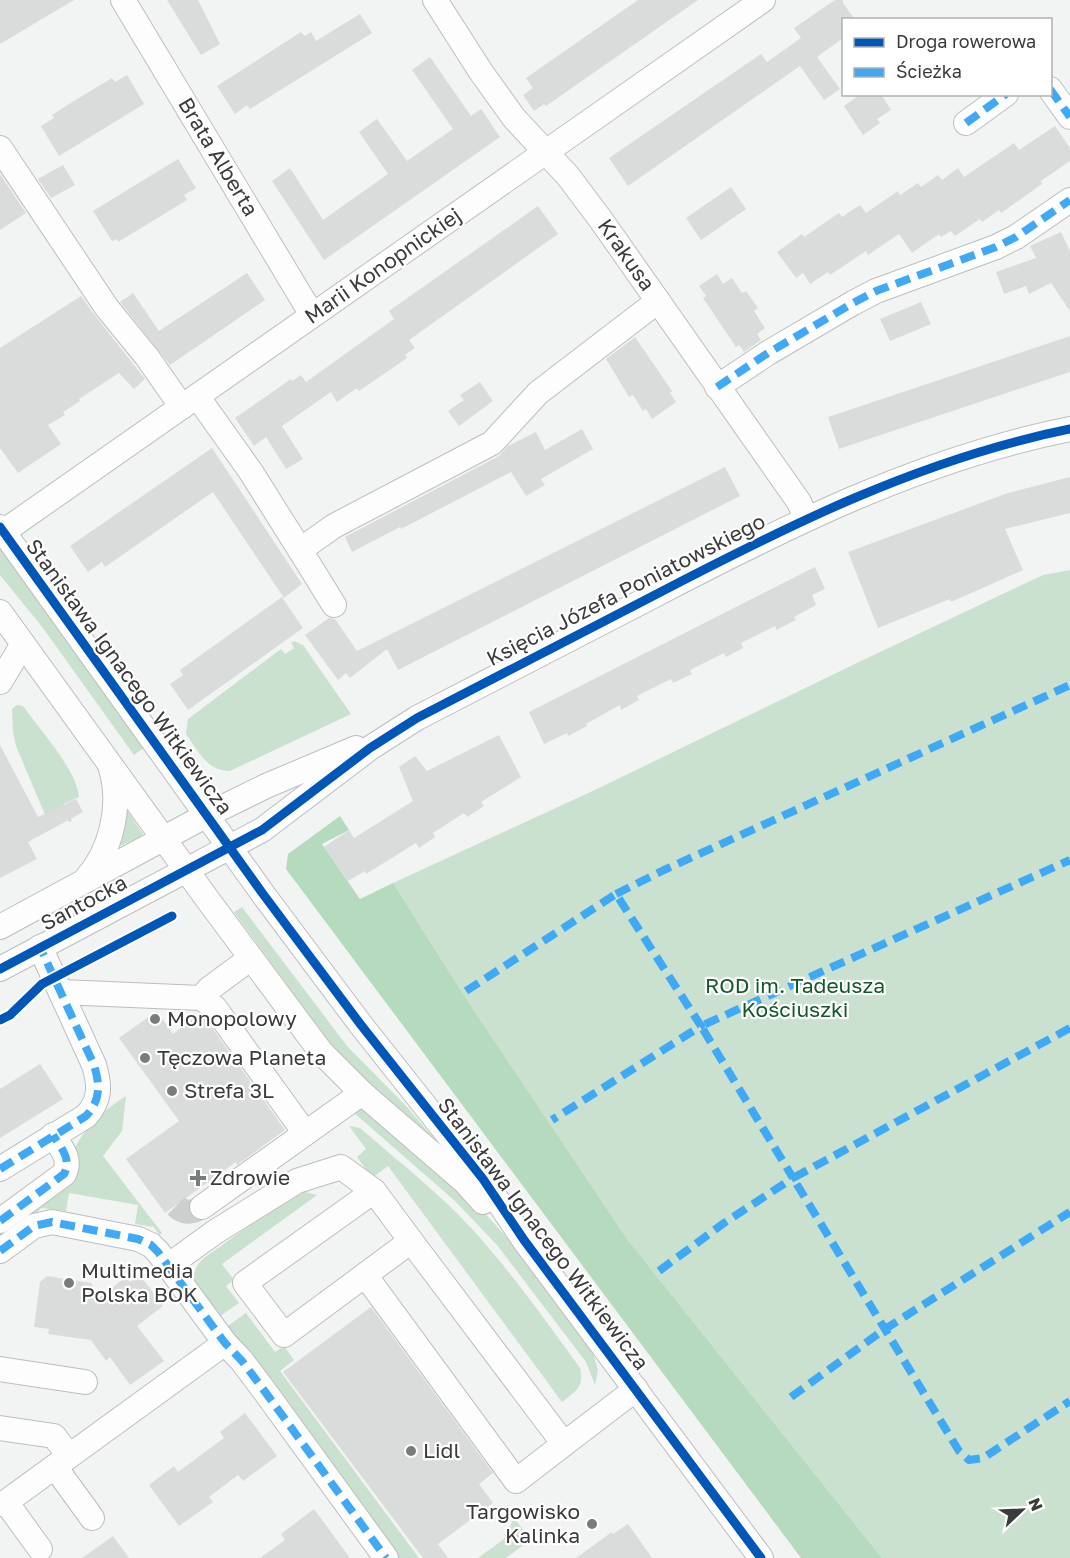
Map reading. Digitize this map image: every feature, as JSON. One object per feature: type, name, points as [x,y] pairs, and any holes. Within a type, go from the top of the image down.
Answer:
[{"type":"street","name":"Brata Alberta","points":[[123,0],[312,315]]},
{"type":"street","name":"Krakusa","points":[[435,0],[514,118],[590,205],[799,502],[806,518]]},
{"type":"street","name":"Marii Konopnickiej","points":[[2,530],[546,153],[759,1]]},
{"type":"street","points":[[1052,92],[1070,117]]},
{"type":"street","points":[[966,123],[1003,96]]},
{"type":"street","points":[[0,148],[107,308],[147,357],[190,401],[251,472],[334,605]]},
{"type":"street","points":[[717,387],[788,341],[868,295],[996,247],[1016,237],[1070,200]]},
{"type":"street","points":[[300,550],[334,526],[492,443],[538,393],[658,301]]},
{"type":"street","name":"Księcia Józefa Poniatowskiego","points":[[207,815],[266,786],[399,728],[806,518],[865,492],[932,467],[1063,428]]},
{"type":"street","name":"Stanisława Ignacego Witkiewicza","points":[[2,530],[229,847],[361,1025],[483,1179],[524,1240],[761,1558]]},
{"type":"street","name":"Stanisława Ignacego Witkiewicza","points":[[0,612],[107,762],[321,1052],[362,1093],[465,1182],[524,1240]]},
{"type":"street","points":[[0,682],[23,644]]},
{"type":"street","name":"Księcia Józefa Poniatowskiego","points":[[229,847],[273,823],[399,728]]},
{"type":"street","name":"Stanisława Ignacego Witkiewicza","points":[[81,883],[104,853],[113,819],[115,786],[107,762]]},
{"type":"street","name":"Stanisława Ignacego Witkiewicza","points":[[164,839],[207,815]]},
{"type":"street","name":"Santocka","points":[[0,927],[164,839]]},
{"type":"street","name":"Stanisława Ignacego Witkiewicza","points":[[186,870],[229,847]]},
{"type":"street","name":"Santocka","points":[[0,969],[186,870]]},
{"type":"street","name":"Santocka","points":[[0,1169],[86,1116],[94,1107],[98,1097],[99,1081],[40,947]]},
{"type":"street","points":[[201,998],[209,989],[251,958]]},
{"type":"street","points":[[61,992],[201,998],[215,1008],[305,1133]]},
{"type":"street","points":[[202,1207],[362,1093]]},
{"type":"street","points":[[0,1221],[64,1174],[68,1163],[67,1157],[53,1135]]},
{"type":"street","points":[[168,1266],[215,1232],[297,1181],[341,1167],[374,1191],[564,1444]]},
{"type":"street","points":[[374,1191],[245,1283],[284,1335],[411,1241]]},
{"type":"street","points":[[0,1251],[34,1226],[52,1222],[138,1239],[151,1245],[225,1343],[267,1393],[386,1558]]},
{"type":"street","points":[[365,1275],[516,1481],[636,1389]]},
{"type":"street","points":[[40,1550],[3,1503],[225,1343]]},
{"type":"street","points":[[0,1369],[85,1382]]},
{"type":"street","points":[[0,1428],[54,1436],[62,1462],[92,1518]]},
{"type":"green space","points":[[0,545],[145,747],[134,755],[43,628],[0,575]]},
{"type":"green space","name":"ROD im. Tadeusza Kościuszki","points":[[1070,570],[1070,1558],[882,1558],[627,1239],[467,1000],[393,883],[599,788],[1043,575]]},
{"type":"green space","points":[[294,641],[303,645],[351,714],[230,771],[215,768],[204,759],[186,734],[188,719],[281,649],[285,654],[294,648],[291,643]]},
{"type":"green space","points":[[17,705],[23,706],[65,762],[77,786],[79,797],[64,804],[72,821],[69,822],[64,812],[51,818],[56,829],[46,817],[16,746],[12,709]]},
{"type":"green space","points":[[126,809],[143,834],[141,837],[118,846]]},
{"type":"green space","points":[[340,816],[349,830],[322,844],[360,899],[393,883],[467,1000],[627,1239],[882,1558],[801,1558],[286,869],[288,854]]},
{"type":"green space","points":[[242,907],[347,1046],[408,1108],[440,1146],[367,1088],[329,1042],[234,912]]},
{"type":"green space","points":[[126,1096],[122,1131],[103,1156],[162,1233],[159,1235],[154,1227],[135,1224],[138,1205],[69,1193],[66,1211],[42,1208],[0,1239],[0,1231],[74,1150],[90,1126]]},
{"type":"green space","points":[[365,1110],[468,1196],[514,1246],[592,1350],[598,1370],[595,1385],[586,1362],[497,1245],[455,1201],[353,1112]]},
{"type":"green space","points":[[349,1126],[360,1128],[432,1190],[460,1216],[501,1263],[580,1368],[580,1384],[571,1395],[562,1402],[388,1166],[372,1178],[357,1157],[366,1149]]},
{"type":"green space","points":[[305,1192],[317,1195],[222,1264],[234,1280],[226,1286],[239,1303],[219,1317],[194,1282],[199,1263],[282,1202]]},
{"type":"green space","points":[[246,1313],[275,1352],[284,1346],[294,1360],[280,1371],[419,1558],[397,1558],[225,1328]]},
{"type":"green space","points":[[514,1518],[528,1536],[532,1534],[534,1537],[506,1558],[478,1558],[504,1539]]},
{"type":"building","points":[[0,0],[74,0],[0,44]]},
{"type":"building","points":[[167,0],[198,0],[220,44],[201,55]]},
{"type":"building","points":[[638,0],[698,0],[546,106],[544,104],[534,111],[523,95],[533,88],[526,78]]},
{"type":"building","points":[[835,0],[843,0],[854,18],[842,18],[842,39],[817,57],[840,89],[824,100],[800,66],[628,186],[609,158],[761,54],[767,62],[801,38],[794,28]]},
{"type":"building","points":[[360,14],[372,33],[250,109],[247,105],[235,114],[217,86],[301,32],[305,36],[311,32],[316,41]]},
{"type":"building","points":[[430,57],[471,116],[481,109],[500,137],[324,260],[272,181],[290,168],[323,220],[388,174],[359,132],[377,119],[407,161],[453,129],[412,70]]},
{"type":"building","points":[[127,75],[144,104],[59,156],[41,126],[54,118],[52,115],[112,78],[115,82]]},
{"type":"building","points":[[858,96],[882,96],[891,110],[877,119],[880,123],[863,135],[844,106]]},
{"type":"building","points":[[1055,126],[1070,148],[1070,161],[1001,213],[999,210],[982,222],[980,219],[955,236],[951,231],[941,237],[939,234],[912,253],[899,234],[868,255],[866,251],[830,275],[828,272],[810,284],[803,273],[796,278],[777,252],[802,234],[804,237],[839,213],[842,217],[860,205],[866,213],[898,191],[900,195],[918,183],[921,187],[938,175],[942,180],[958,168],[964,177],[1014,143],[1019,150]]},
{"type":"building","points":[[178,159],[196,188],[184,195],[187,200],[118,242],[117,239],[112,241],[93,211]]},
{"type":"building","points":[[63,165],[75,185],[51,198],[38,179]]},
{"type":"building","points":[[0,174],[26,213],[0,230]]},
{"type":"building","points":[[731,187],[746,209],[701,240],[686,218]]},
{"type":"building","points":[[538,206],[558,234],[409,340],[415,348],[405,355],[407,358],[359,391],[357,388],[337,402],[331,392],[282,426],[303,459],[286,469],[266,437],[254,446],[235,418],[291,379],[292,381],[301,375],[306,382],[394,319],[389,311]]},
{"type":"building","points":[[1061,232],[1070,251],[1070,311],[1051,283],[1029,294],[1026,286],[1004,294],[996,272],[1036,258],[1030,246]]},
{"type":"building","points":[[247,273],[265,300],[170,365],[120,302],[133,293],[159,331]]},
{"type":"building","points":[[717,274],[723,284],[732,278],[742,293],[746,291],[758,308],[754,311],[765,328],[757,334],[761,340],[744,352],[739,345],[736,347],[703,298],[706,296],[699,286]]},
{"type":"building","points":[[81,296],[145,379],[134,389],[119,373],[79,399],[80,401],[63,412],[65,415],[48,425],[61,444],[18,473],[0,448],[0,348]]},
{"type":"building","points":[[921,302],[931,324],[890,341],[880,319]]},
{"type":"building","points":[[1070,336],[1070,372],[839,449],[828,417]]},
{"type":"building","points":[[635,337],[672,391],[670,393],[676,402],[652,419],[646,409],[643,411],[633,395],[629,397],[606,359]]},
{"type":"building","points":[[480,382],[493,401],[459,426],[448,411],[464,400],[460,395]]},
{"type":"building","points":[[582,429],[593,449],[541,479],[545,485],[526,496],[511,472],[352,552],[345,537],[499,456],[508,446],[536,432],[545,450]]},
{"type":"building","points":[[212,448],[302,584],[284,598],[213,492],[105,567],[102,562],[88,572],[70,546]]},
{"type":"building","points":[[725,467],[740,496],[398,670],[387,649],[350,678],[346,673],[338,680],[305,635],[329,618],[335,619],[357,651]]},
{"type":"building","points":[[1070,477],[1070,513],[1005,529],[1023,570],[951,602],[950,599],[878,628],[848,552],[1008,493]]},
{"type":"building","points":[[815,567],[825,589],[812,595],[816,605],[794,617],[796,620],[776,630],[775,626],[741,643],[743,648],[726,657],[724,653],[690,670],[692,674],[673,683],[671,679],[637,696],[639,700],[621,710],[620,705],[568,736],[567,733],[544,744],[529,712]]},
{"type":"building","points":[[282,597],[303,628],[188,710],[170,684],[183,675],[180,670]]},
{"type":"building","points":[[499,735],[521,777],[481,802],[484,806],[467,817],[464,813],[433,833],[435,837],[419,848],[416,843],[366,874],[365,871],[348,881],[324,847],[349,830],[354,838],[413,801],[399,767],[415,756],[427,771]]},
{"type":"building","points":[[0,745],[38,817],[76,799],[83,812],[28,842],[37,859],[0,878]]},
{"type":"building","points":[[157,1011],[173,1034],[199,1014],[205,1018],[285,1130],[165,1213],[126,1159],[179,1121],[119,1038]]},
{"type":"building","points":[[40,1064],[63,1099],[0,1138],[0,1089]]},
{"type":"building","points":[[140,1275],[163,1306],[137,1326],[164,1361],[130,1385],[110,1357],[106,1361],[91,1340],[48,1334],[49,1329],[34,1327],[40,1282],[47,1276],[91,1283],[99,1298],[126,1277],[130,1282]]},
{"type":"building","name":"Lidl","points":[[371,1307],[493,1473],[479,1484],[493,1503],[438,1544],[448,1558],[423,1558],[283,1372]]},
{"type":"building","points":[[245,1413],[277,1456],[243,1481],[238,1475],[209,1497],[213,1502],[179,1526],[149,1485],[174,1466],[178,1472],[224,1438],[220,1432]]},
{"type":"building","points":[[314,1509],[350,1558],[260,1558],[285,1540],[281,1534]]},
{"type":"building","points":[[628,1524],[652,1558],[576,1558],[612,1532],[613,1534]]},
{"type":"building","points":[[113,1536],[129,1558],[82,1558]]},
{"type":"tunnel","points":[[176,1206],[188,1212],[202,1207]]},
{"type":"marked path","points":[[1052,92],[1070,117]]},
{"type":"marked path","points":[[966,123],[1003,96]]},
{"type":"marked path","points":[[717,387],[768,353],[853,303],[876,291],[996,247],[1016,237],[1070,200]]},
{"type":"marked path","points":[[616,894],[1070,685]]},
{"type":"marked path","points":[[659,1271],[724,1223],[793,1178],[701,1026],[1070,860]]},
{"type":"marked path","points":[[466,991],[616,894],[701,1026],[552,1120]]},
{"type":"marked path","points":[[0,1169],[86,1116],[97,1098],[94,1065],[40,947]]},
{"type":"marked path","points":[[1070,1028],[793,1178],[959,1451],[969,1460],[983,1458],[1070,1401]]},
{"type":"marked path","points":[[0,1221],[64,1174],[66,1158],[53,1135]]},
{"type":"marked path","points":[[791,1397],[885,1329],[1070,1212]]},
{"type":"marked path","points":[[0,1251],[34,1226],[52,1222],[138,1239],[151,1245],[225,1343],[242,1361],[386,1558]]},
{"type":"cycle path","points":[[0,969],[262,830],[370,748],[417,718],[752,545],[854,498],[907,477],[1014,442],[1070,429]]},
{"type":"cycle path","points":[[0,527],[263,894],[361,1025],[483,1179],[524,1240],[761,1558]]},
{"type":"cycle path","points":[[0,1020],[10,1015],[42,984],[172,916]]},
{"type":"place","name":"Monopolowy","points":[[155,1019]]},
{"type":"place","name":"Tęczowa Planeta","points":[[145,1058]]},
{"type":"place","name":"Strefa 3L","points":[[172,1091]]},
{"type":"place","name":"Zdrowie","points":[[198,1178]]},
{"type":"place","name":"Multimedia Polska BOK","points":[[69,1283]]},
{"type":"place","name":"Lidl","points":[[411,1451]]},
{"type":"place","name":"Targowisko Kalinka","points":[[592,1524]]}]
